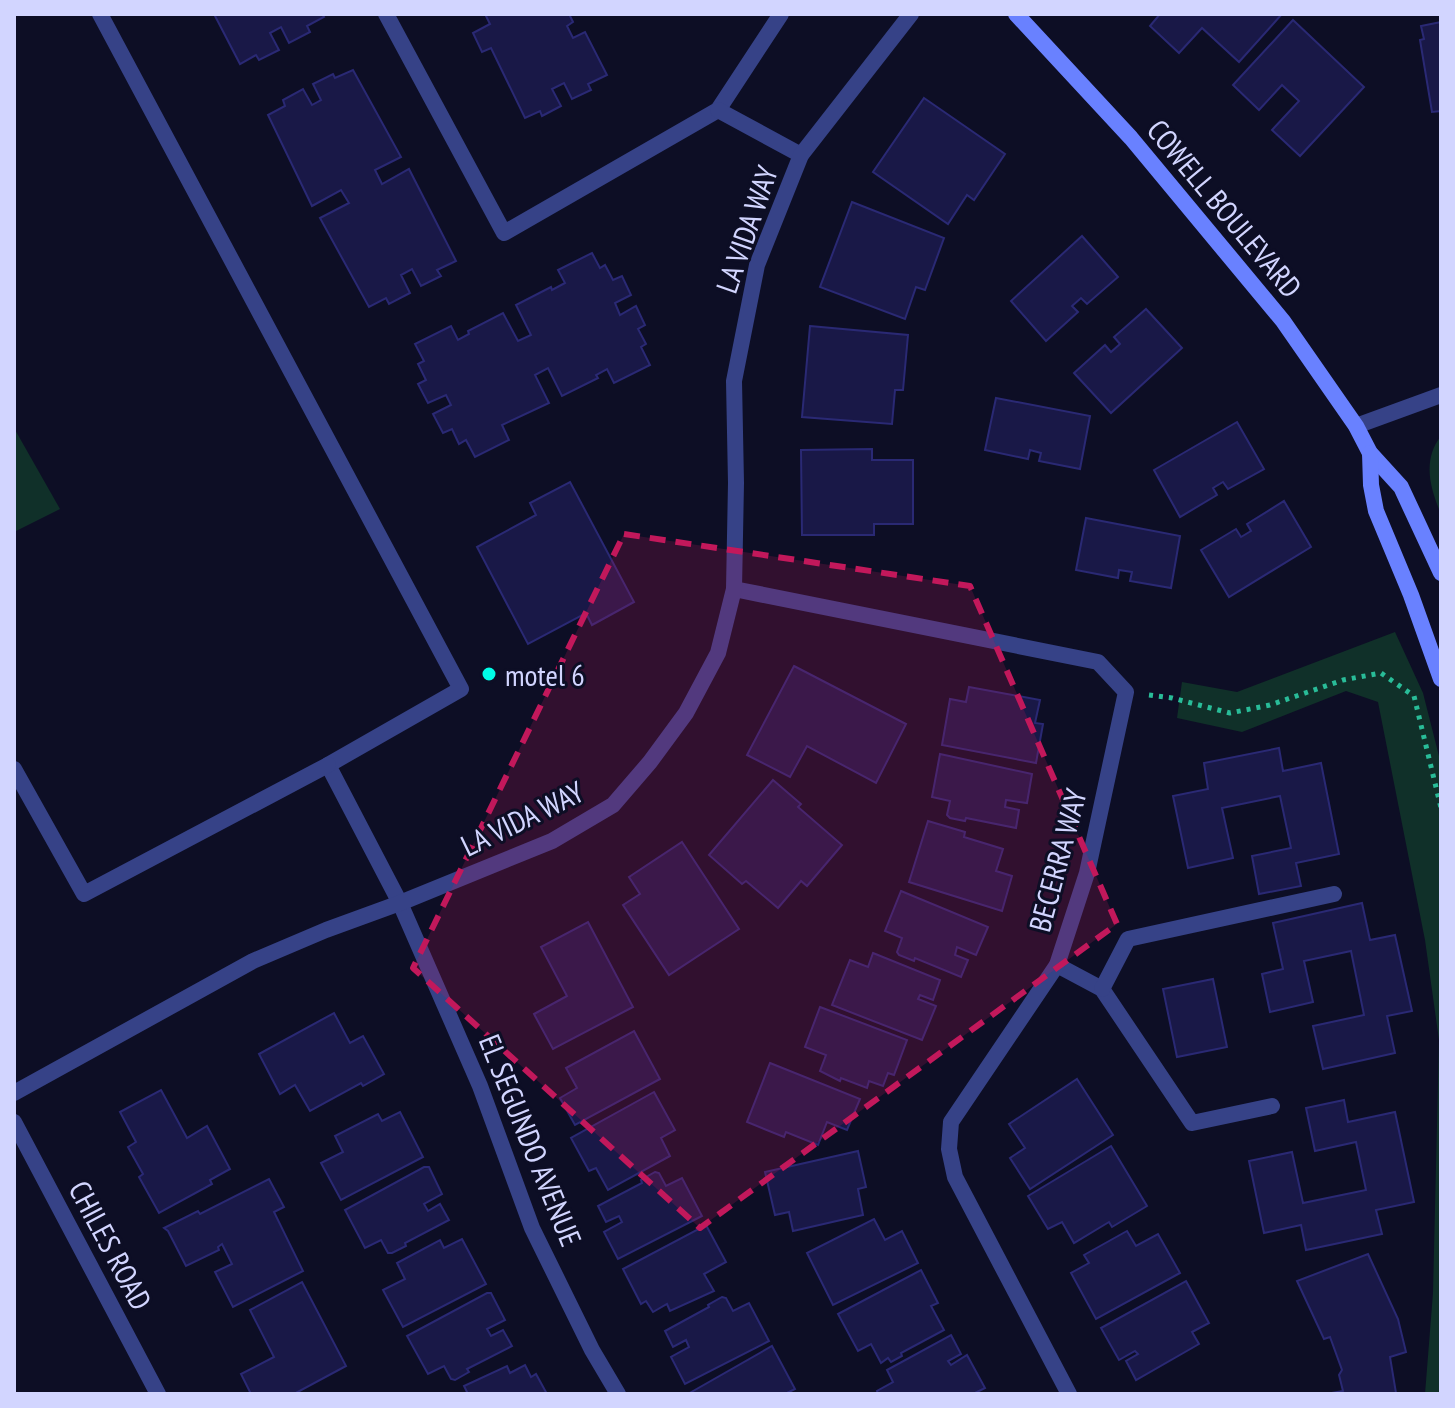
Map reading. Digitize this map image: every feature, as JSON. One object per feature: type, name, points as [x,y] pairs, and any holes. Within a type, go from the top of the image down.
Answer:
[{"type":"main road","name":"COWELL BOULEVARD","points":[[1016,14],[1131,138],[1283,321],[1356,426],[1370,453],[1401,487],[1441,573]]},
{"type":"main road","name":"COWELL BOULEVARD","points":[[1370,453],[1376,511],[1441,679]]},
{"type":"street","points":[[14,769],[84,894],[328,765],[461,689],[100,14]]},
{"type":"street","points":[[386,14],[504,233],[718,110],[781,14]]},
{"type":"street","name":"LA VIDA WAY","points":[[14,1093],[253,961],[552,841],[613,805],[686,713],[718,653],[734,589],[734,381],[757,265],[801,155],[911,14]]},
{"type":"street","points":[[718,110],[801,155]]},
{"type":"street","points":[[1356,426],[1441,395]]},
{"type":"street","points":[[734,589],[1098,662],[1126,692]]},
{"type":"street","name":"BECERRA WAY","points":[[1069,1394],[955,1177],[949,1149],[951,1122],[1057,965],[1087,873],[1126,692]]},
{"type":"street","name":"EL SEGUNDO AVENUE","points":[[328,765],[400,903],[480,1086],[532,1228],[592,1350],[618,1394]]},
{"type":"street","points":[[1102,989],[1128,939],[1334,894]]},
{"type":"street","points":[[1057,965],[1102,989],[1192,1123],[1272,1106]]},
{"type":"street","name":"CHILES ROAD","points":[[14,1122],[158,1394]]},
{"type":"path","points":[[1126,692],[1172,698],[1230,713],[1270,705],[1343,680],[1381,673],[1414,696],[1441,804]]},
{"type":"highlighted area","points":[[624,534],[970,586],[1117,924],[700,1228],[413,968]]},
{"type":"green space","points":[[14,428],[60,509],[14,532]]},
{"type":"green space","points":[[1441,436],[1441,514],[1431,484],[1430,464]]},
{"type":"green space","points":[[1395,632],[1423,693],[1441,764],[1441,1394],[1425,1394],[1433,1293],[1439,1040],[1425,940],[1378,702],[1346,691],[1242,732],[1177,718],[1182,682],[1237,692]]},
{"type":"building","points":[[214,14],[322,14],[324,17],[307,26],[310,32],[289,43],[281,27],[270,33],[279,50],[259,60],[256,55],[240,64]]},
{"type":"building","points":[[485,14],[569,14],[573,22],[567,26],[573,38],[585,32],[607,75],[588,84],[591,90],[572,99],[564,83],[552,89],[561,106],[542,116],[540,111],[525,118],[491,48],[482,52],[473,33],[490,24]]},
{"type":"building","points":[[1160,14],[1282,14],[1239,62],[1202,28],[1179,53],[1150,26]]},
{"type":"building","points":[[1293,20],[1364,87],[1300,156],[1272,130],[1299,101],[1282,85],[1259,110],[1233,85]]},
{"type":"building","points":[[1441,22],[1441,111],[1432,112],[1420,40],[1424,39],[1421,26]]},
{"type":"building","points":[[353,70],[401,157],[375,170],[382,184],[409,169],[456,261],[437,270],[441,276],[421,286],[412,269],[401,275],[410,293],[389,304],[386,298],[369,307],[320,218],[349,203],[341,190],[312,206],[268,115],[285,106],[283,100],[303,89],[312,105],[321,100],[313,84],[333,74],[335,78]]},
{"type":"building","points":[[924,98],[1005,154],[974,200],[967,195],[948,224],[873,172]]},
{"type":"building","points":[[852,202],[944,238],[925,290],[916,287],[905,319],[820,287]]},
{"type":"building","points":[[1082,236],[1118,277],[1087,304],[1081,298],[1072,306],[1078,312],[1046,341],[1011,301]]},
{"type":"building","points":[[592,253],[600,268],[605,265],[613,280],[622,276],[631,295],[615,303],[620,315],[636,306],[645,325],[638,329],[646,344],[641,347],[650,365],[614,383],[607,369],[596,375],[598,378],[562,396],[548,368],[535,375],[549,403],[502,425],[509,440],[475,457],[466,440],[459,444],[452,429],[443,433],[433,414],[451,405],[446,395],[428,403],[418,384],[426,380],[418,364],[424,361],[415,344],[451,326],[458,340],[469,334],[468,331],[503,313],[518,341],[531,335],[516,305],[565,283],[558,270]]},
{"type":"building","points":[[1146,309],[1182,348],[1111,413],[1074,373],[1105,345],[1111,352],[1120,344],[1114,337]]},
{"type":"building","points":[[810,326],[908,335],[903,390],[895,390],[892,424],[802,417]]},
{"type":"building","points":[[996,398],[1090,416],[1080,469],[1039,461],[1041,453],[1030,450],[1028,459],[985,450]]},
{"type":"building","points":[[1237,422],[1264,469],[1228,489],[1223,482],[1213,488],[1217,495],[1180,517],[1154,470]]},
{"type":"building","points":[[872,449],[872,460],[913,460],[913,524],[874,524],[874,535],[802,535],[801,450]]},
{"type":"building","points":[[570,482],[634,602],[592,625],[586,613],[528,644],[477,547],[536,515],[530,503]]},
{"type":"building","points":[[1284,501],[1311,547],[1229,597],[1201,550],[1236,529],[1241,537],[1251,531],[1247,524]]},
{"type":"building","points":[[1086,518],[1180,536],[1171,588],[1130,581],[1132,572],[1119,570],[1118,578],[1076,570]]},
{"type":"building","points":[[794,666],[906,724],[876,783],[807,746],[790,777],[747,755]]},
{"type":"building","points":[[969,687],[1040,700],[1035,723],[1043,724],[1036,763],[942,745],[950,699],[966,702]]},
{"type":"building","points":[[1279,748],[1283,771],[1321,763],[1339,854],[1296,863],[1301,886],[1259,894],[1252,856],[1291,848],[1280,796],[1222,808],[1233,858],[1188,868],[1173,796],[1208,789],[1204,763]]},
{"type":"building","points":[[940,754],[1032,774],[1027,803],[1006,800],[1005,807],[1019,810],[1016,828],[950,818],[947,815],[950,801],[932,797]]},
{"type":"building","points":[[773,780],[801,804],[798,807],[842,845],[807,886],[801,881],[778,908],[746,881],[742,884],[709,855]]},
{"type":"building","points":[[928,821],[965,832],[964,837],[1003,849],[996,871],[1012,876],[1002,911],[909,882]]},
{"type":"building","points":[[682,842],[739,929],[669,975],[623,905],[640,894],[629,877]]},
{"type":"building","points":[[901,891],[988,927],[976,955],[957,947],[955,955],[968,960],[961,977],[915,958],[914,961],[899,955],[897,952],[902,938],[885,931]]},
{"type":"building","points":[[1362,903],[1370,940],[1395,935],[1412,1011],[1387,1016],[1395,1053],[1323,1069],[1313,1026],[1364,1015],[1351,951],[1304,961],[1313,1002],[1270,1012],[1262,974],[1283,969],[1273,923]]},
{"type":"building","points":[[588,922],[633,1007],[553,1049],[534,1014],[567,996],[541,947]]},
{"type":"building","points":[[873,953],[940,980],[933,1000],[920,995],[918,999],[936,1006],[922,1040],[832,1005],[850,960],[868,967]]},
{"type":"building","points":[[1213,979],[1227,1047],[1177,1057],[1163,989]]},
{"type":"building","points":[[820,1007],[907,1040],[894,1075],[888,1073],[883,1086],[869,1081],[867,1088],[841,1078],[840,1081],[820,1071],[826,1055],[805,1047]]},
{"type":"building","points":[[334,1013],[350,1043],[363,1036],[384,1074],[310,1111],[295,1085],[280,1094],[259,1054]]},
{"type":"building","points":[[634,1031],[660,1079],[575,1125],[560,1098],[577,1088],[566,1068]]},
{"type":"building","points":[[770,1063],[860,1099],[847,1130],[827,1122],[818,1145],[786,1132],[784,1137],[747,1122]]},
{"type":"building","points":[[1077,1079],[1113,1135],[1030,1189],[1010,1158],[1025,1148],[1009,1124]]},
{"type":"building","points":[[161,1090],[187,1138],[207,1126],[230,1169],[210,1180],[212,1184],[159,1213],[139,1177],[143,1174],[128,1147],[136,1142],[120,1112]]},
{"type":"building","points":[[654,1092],[675,1130],[661,1138],[670,1156],[608,1190],[596,1168],[589,1171],[571,1138]]},
{"type":"building","points":[[1344,1100],[1348,1122],[1395,1112],[1414,1202],[1376,1210],[1382,1234],[1306,1250],[1301,1225],[1264,1233],[1249,1161],[1292,1152],[1303,1203],[1366,1190],[1356,1142],[1315,1151],[1306,1108]]},
{"type":"building","points":[[400,1112],[423,1157],[341,1200],[321,1163],[343,1152],[335,1136],[378,1114],[382,1121]]},
{"type":"building","points":[[1111,1146],[1147,1206],[1112,1227],[1109,1222],[1074,1243],[1062,1222],[1048,1229],[1028,1196]]},
{"type":"building","points":[[858,1151],[866,1187],[858,1189],[863,1215],[793,1231],[789,1212],[775,1215],[765,1172]]},
{"type":"building","points":[[429,1167],[442,1194],[424,1204],[428,1211],[440,1204],[449,1220],[392,1253],[388,1253],[381,1240],[365,1248],[345,1210]]},
{"type":"building","points":[[659,1173],[666,1186],[682,1178],[702,1216],[618,1259],[604,1232],[622,1222],[619,1216],[606,1222],[598,1206],[642,1183],[641,1180]]},
{"type":"building","points":[[269,1179],[284,1207],[274,1212],[303,1271],[233,1307],[215,1272],[232,1264],[222,1244],[219,1250],[186,1266],[164,1228],[198,1211],[200,1214]]},
{"type":"building","points":[[874,1219],[885,1240],[902,1231],[918,1263],[833,1305],[807,1253]]},
{"type":"building","points":[[706,1225],[726,1262],[704,1274],[714,1291],[670,1311],[667,1304],[653,1312],[646,1301],[641,1304],[623,1269]]},
{"type":"building","points":[[1127,1231],[1136,1246],[1158,1234],[1180,1273],[1096,1319],[1071,1273],[1089,1263],[1084,1255]]},
{"type":"building","points":[[462,1239],[486,1284],[403,1327],[383,1290],[405,1279],[397,1263],[440,1240],[444,1248]]},
{"type":"building","points":[[1368,1254],[1398,1319],[1406,1352],[1390,1357],[1396,1393],[1326,1394],[1343,1391],[1339,1375],[1342,1370],[1330,1337],[1324,1339],[1297,1281]]},
{"type":"building","points":[[921,1270],[938,1303],[931,1306],[944,1330],[901,1353],[902,1356],[891,1362],[888,1358],[881,1363],[871,1344],[858,1351],[838,1314]]},
{"type":"building","points":[[1186,1281],[1209,1323],[1192,1332],[1199,1344],[1136,1380],[1126,1361],[1138,1354],[1135,1351],[1119,1360],[1101,1328]]},
{"type":"building","points":[[302,1282],[346,1366],[294,1394],[251,1394],[241,1374],[274,1357],[250,1310]]},
{"type":"building","points":[[491,1293],[505,1320],[487,1329],[491,1336],[503,1330],[512,1346],[467,1369],[469,1372],[455,1380],[451,1379],[444,1366],[428,1374],[407,1336]]},
{"type":"building","points":[[722,1297],[726,1298],[733,1311],[749,1303],[769,1341],[685,1384],[671,1357],[689,1347],[686,1340],[673,1347],[665,1331]]},
{"type":"building","points":[[951,1335],[961,1354],[948,1361],[951,1365],[967,1355],[985,1388],[973,1394],[878,1394],[877,1391],[893,1382],[887,1370]]},
{"type":"building","points":[[772,1346],[795,1389],[785,1394],[688,1394]]},
{"type":"building","points":[[525,1365],[531,1377],[536,1374],[547,1394],[468,1394],[464,1386],[507,1366],[510,1373]]},
{"type":"place","name":"motel 6","points":[[489,674]]}]
